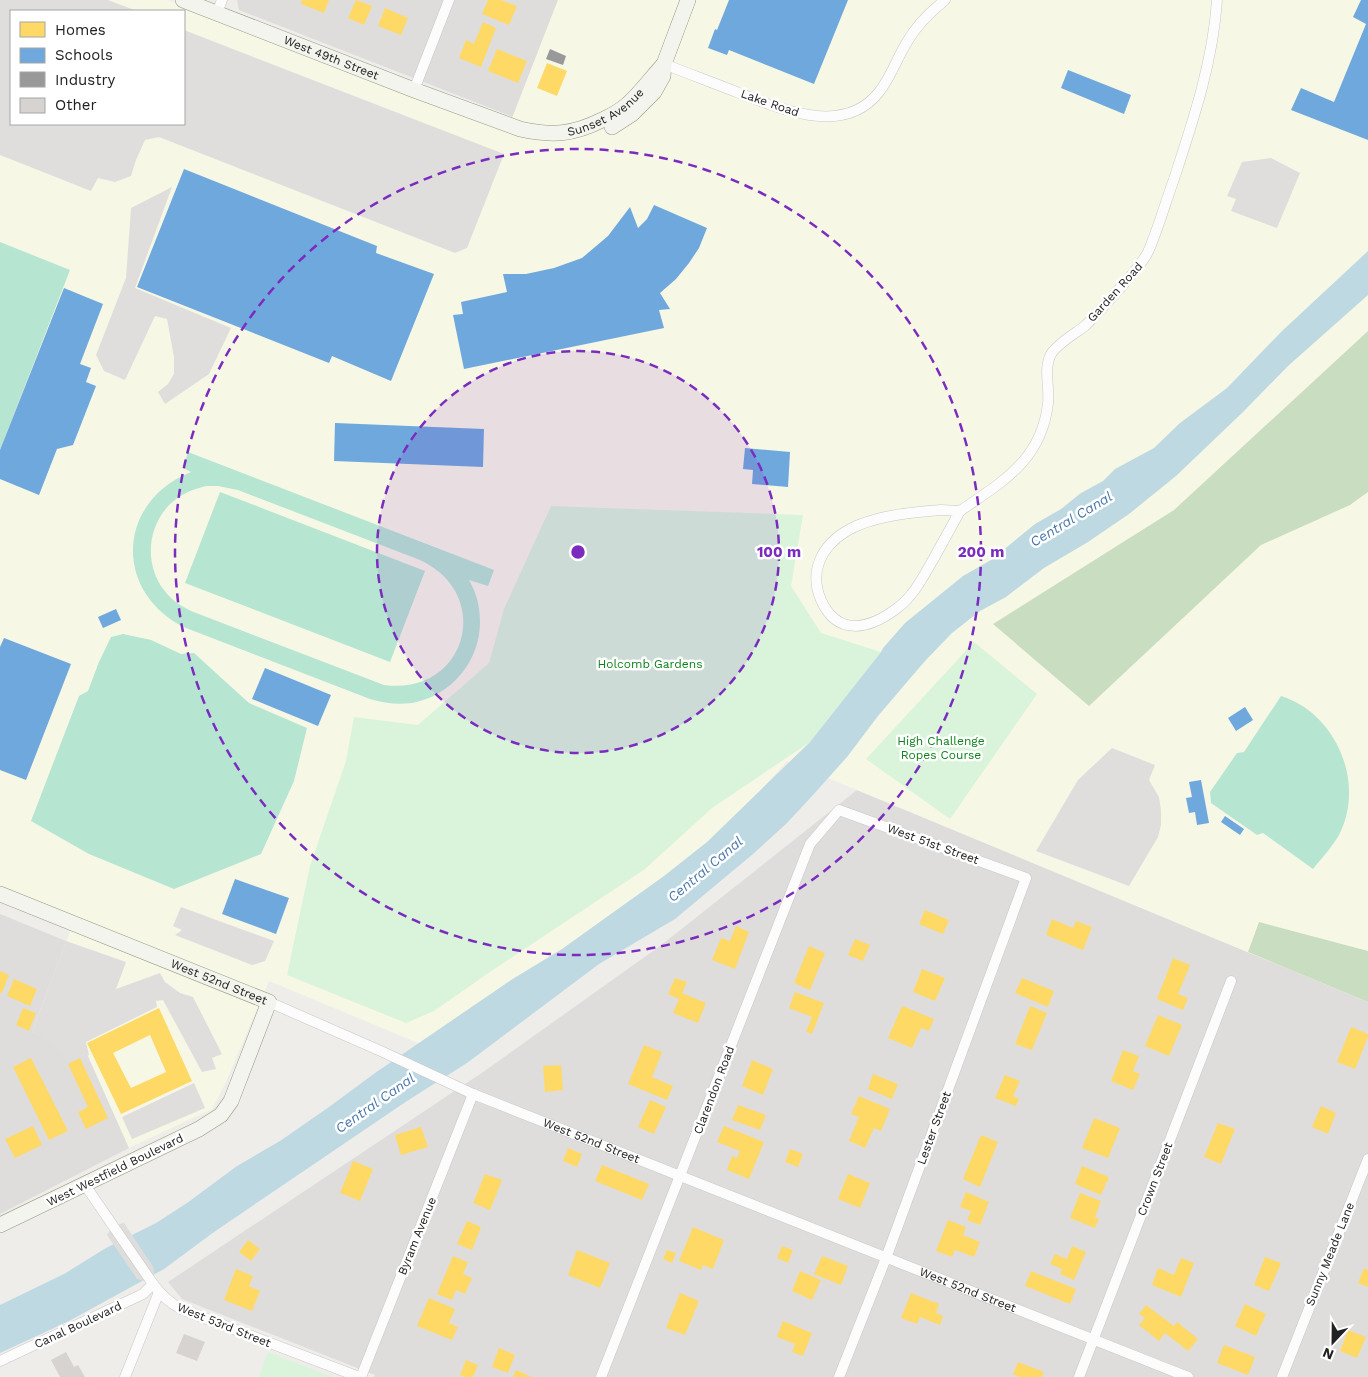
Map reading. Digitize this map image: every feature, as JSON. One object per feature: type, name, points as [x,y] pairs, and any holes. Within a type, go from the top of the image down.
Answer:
[{"type":"street","name":"West 49th Street","points":[[183,0],[219,7],[414,90],[520,129],[534,136]]},
{"type":"street","points":[[414,90],[449,0]]},
{"type":"street","name":"Sunset Avenue","points":[[534,136],[581,130],[612,115],[627,105],[664,64],[688,0]]},
{"type":"street","name":"Lake Road","points":[[664,64],[781,109],[803,114],[830,116],[849,113],[865,106],[878,94],[913,34],[929,14],[945,0]]},
{"type":"street","name":"Garden Road","points":[[960,511],[941,510],[890,516],[847,530],[828,547],[821,558],[815,576],[819,596],[829,614],[841,624],[856,626],[880,619],[896,609],[918,586],[960,511],[1014,472],[1030,454],[1042,432],[1047,415],[1049,396],[1048,368],[1052,353],[1088,322],[1139,267],[1148,252],[1184,149],[1203,83],[1213,40],[1217,0]]},
{"type":"street","name":"West 51st Street","points":[[840,810],[1026,878]]},
{"type":"street","name":"Clarendon Road","points":[[601,1377],[810,844],[840,810]]},
{"type":"street","name":"Lester Street","points":[[840,1377],[886,1258],[1026,878]]},
{"type":"street","name":"West 52nd Street","points":[[0,894],[269,1002],[473,1094],[1188,1377]]},
{"type":"street","name":"Crown Street","points":[[1079,1377],[1231,981]]},
{"type":"street","name":"West Westfield Boulevard","points":[[0,1225],[214,1121],[227,1108],[235,1091],[269,1002]]},
{"type":"street","name":"Byram Avenue","points":[[360,1377],[473,1094]]},
{"type":"street","name":"Sunny Meade Lane","points":[[1282,1377],[1368,1159]]},
{"type":"street","name":"West 53rd Street","points":[[85,1185],[156,1288],[173,1305],[360,1377]]},
{"type":"street","points":[[125,1377],[156,1288]]},
{"type":"street","name":"Canal Boulevard","points":[[0,1361],[156,1288]]},
{"type":"shaded area","points":[[0,0],[168,0],[507,131],[558,0],[1368,0],[1368,1002],[787,761],[712,844],[435,1050],[269,981],[225,1084],[212,1109],[129,1148],[87,1054],[33,1030],[74,921],[0,892]]},
{"type":"shaded area","points":[[0,0],[108,0],[134,10],[10,10],[10,125],[185,125],[185,30],[504,154],[467,248],[455,253],[159,137],[145,140],[131,176],[115,182],[98,178],[91,191],[0,155]]},
{"type":"shaded area","points":[[237,0],[558,0],[513,117],[239,10]]},
{"type":"shaded area","points":[[1271,158],[1300,173],[1277,228],[1231,211],[1236,199],[1227,196],[1242,162]]},
{"type":"shaded area","points":[[172,187],[135,288],[231,328],[209,374],[165,404],[158,392],[168,384],[174,374],[174,357],[167,319],[155,316],[125,380],[104,371],[96,355],[126,278],[131,208]]},
{"type":"shaded area","points":[[1112,748],[1155,765],[1149,780],[1159,797],[1161,810],[1161,825],[1158,837],[1129,886],[1036,851],[1078,780]]},
{"type":"shaded area","points":[[857,790],[1368,1002],[1368,1377],[374,1377],[375,1375],[182,1299],[168,1282],[486,1070],[660,946]]},
{"type":"shaded area","points":[[181,907],[274,941],[265,961],[252,965],[175,935],[182,930],[173,926]]},
{"type":"shaded area","points":[[0,914],[66,941],[32,1032],[89,1055],[129,1148],[0,1214]]},
{"type":"shaded area","points":[[66,941],[126,962],[116,989],[160,973],[165,982],[180,993],[193,997],[222,1054],[212,1058],[216,1069],[202,1072],[163,1000],[156,1001],[157,1007],[86,1042],[89,1055],[66,1061],[54,1043],[32,1032]]},
{"type":"shaded area","points":[[194,1083],[205,1108],[132,1139],[122,1117]]},
{"type":"green space","points":[[0,242],[70,270],[0,450]]},
{"type":"green space","points":[[1368,331],[1368,492],[1350,505],[1261,545],[1089,706],[993,624],[1174,510]]},
{"type":"green space","points":[[188,452],[494,570],[488,586],[469,580],[478,602],[480,625],[478,641],[465,669],[442,691],[428,698],[406,704],[380,702],[186,628],[162,612],[145,593],[136,571],[133,548],[137,525],[148,504],[166,486],[191,472],[183,468]],"holes":[[[206,486],[238,490],[420,560],[443,576],[458,596],[463,618],[461,640],[451,660],[435,675],[412,684],[384,685],[191,611],[176,602],[164,590],[152,564],[152,537],[156,524],[172,502],[184,494]]]},
{"type":"green space","points":[[220,492],[425,571],[390,662],[185,583]]},
{"type":"green space","name":"Holcomb Gardens","points":[[551,506],[803,515],[791,586],[821,633],[881,652],[810,742],[712,808],[645,869],[434,1011],[406,1023],[287,975],[310,866],[346,761],[354,717],[418,725],[489,663],[504,609]]},
{"type":"green space","points":[[123,634],[151,640],[181,654],[194,653],[249,703],[307,728],[294,781],[261,854],[174,889],[89,854],[31,821],[79,696],[88,691],[111,637]]},
{"type":"green space","name":"High Challenge Ropes Course","points":[[974,642],[1037,694],[950,819],[866,759]]},
{"type":"green space","points":[[1281,696],[1300,705],[1317,718],[1331,734],[1341,752],[1347,773],[1349,794],[1347,815],[1339,835],[1313,869],[1263,833],[1257,835],[1211,803],[1210,792],[1237,753],[1244,752]]},
{"type":"green space","points":[[1259,922],[1368,951],[1368,1002],[1248,952]]},
{"type":"green space","points":[[268,1352],[332,1377],[259,1377]]},
{"type":"water","name":"Central Canal","points":[[1368,251],[1368,295],[1288,366],[1176,476],[1129,514],[1088,542],[1044,568],[1006,597],[980,611],[952,633],[925,661],[878,716],[847,757],[786,824],[675,919],[599,964],[467,1063],[407,1101],[214,1232],[164,1269],[69,1321],[0,1353],[0,1305],[64,1274],[106,1248],[156,1223],[187,1203],[237,1166],[280,1141],[511,980],[562,949],[664,876],[707,842],[810,742],[883,648],[905,623],[963,576],[991,560],[1035,524],[1061,509],[1081,493],[1103,481],[1115,469],[1154,448],[1180,423],[1227,388],[1281,332]]},
{"type":"pier","points":[[124,1223],[154,1268],[153,1284],[137,1279],[107,1235],[113,1226]]},
{"type":"building: Homes","points":[[302,0],[329,0],[324,13],[301,4]]},
{"type":"building: Homes","points":[[356,0],[372,6],[364,25],[348,18]]},
{"type":"building: Homes","points":[[488,0],[501,0],[517,6],[509,25],[482,14]]},
{"type":"building: Homes","points":[[385,8],[408,18],[401,35],[378,26]]},
{"type":"building: Homes","points":[[483,22],[496,28],[481,67],[459,58],[466,40],[474,44]]},
{"type":"building: Homes","points":[[497,49],[527,61],[518,83],[488,71]]},
{"type":"building: Homes","points":[[547,63],[567,71],[557,96],[537,88]]},
{"type":"building: Homes","points":[[925,910],[949,920],[943,934],[919,924]]},
{"type":"building: Homes","points":[[1052,919],[1073,928],[1076,921],[1092,927],[1083,950],[1046,935]]},
{"type":"building: Homes","points":[[736,926],[749,932],[735,969],[712,960],[721,938],[730,941]]},
{"type":"building: Homes","points":[[855,939],[870,945],[863,961],[848,955]]},
{"type":"building: Homes","points":[[809,946],[825,953],[810,990],[794,983]]},
{"type":"building: Homes","points":[[1173,958],[1190,965],[1178,994],[1188,998],[1183,1010],[1157,999]]},
{"type":"building: Homes","points":[[922,969],[945,978],[935,1001],[913,992]]},
{"type":"building: Homes","points":[[0,971],[9,975],[2,993],[0,993]]},
{"type":"building: Homes","points":[[675,978],[687,982],[682,993],[706,1003],[698,1023],[673,1013],[679,999],[668,994]]},
{"type":"building: Homes","points":[[1022,978],[1054,991],[1048,1007],[1015,993]]},
{"type":"building: Homes","points":[[14,979],[37,989],[30,1006],[7,996]]},
{"type":"building: Homes","points":[[795,992],[824,1003],[812,1034],[806,1032],[812,1017],[789,1008]]},
{"type":"building: Homes","points":[[902,1006],[934,1019],[929,1031],[921,1028],[912,1048],[888,1038]]},
{"type":"building: Homes","points":[[1030,1006],[1047,1013],[1032,1050],[1015,1044]]},
{"type":"building: Homes","points":[[23,1008],[36,1013],[29,1031],[16,1025]]},
{"type":"building: Homes","points":[[159,1008],[192,1081],[121,1114],[87,1043]],"holes":[[[150,1035],[166,1072],[131,1088],[113,1053]]]},
{"type":"building: Homes","points":[[1158,1015],[1182,1025],[1169,1056],[1145,1046]]},
{"type":"building: Homes","points":[[1351,1027],[1368,1034],[1355,1069],[1337,1062]]},
{"type":"building: Homes","points":[[644,1045],[662,1052],[652,1077],[673,1086],[667,1100],[628,1084]]},
{"type":"building: Homes","points":[[1123,1050],[1139,1056],[1133,1071],[1140,1074],[1133,1090],[1111,1081]]},
{"type":"building: Homes","points":[[31,1058],[68,1131],[49,1140],[13,1067]]},
{"type":"building: Homes","points":[[80,1058],[108,1118],[86,1129],[78,1112],[88,1107],[68,1064]]},
{"type":"building: Homes","points":[[752,1060],[773,1069],[763,1095],[742,1086]]},
{"type":"building: Homes","points":[[561,1065],[563,1090],[545,1092],[543,1066]]},
{"type":"building: Homes","points":[[873,1074],[898,1084],[892,1099],[868,1089]]},
{"type":"building: Homes","points":[[1005,1075],[1020,1081],[1013,1096],[1019,1099],[1016,1106],[995,1098]]},
{"type":"building: Homes","points":[[859,1096],[890,1109],[881,1131],[874,1128],[865,1148],[849,1141],[859,1117],[851,1114]]},
{"type":"building: Homes","points":[[650,1100],[666,1107],[654,1134],[638,1127]]},
{"type":"building: Homes","points":[[738,1105],[766,1115],[760,1130],[732,1120]]},
{"type":"building: Homes","points":[[1321,1106],[1336,1113],[1328,1134],[1312,1127]]},
{"type":"building: Homes","points":[[1094,1118],[1120,1128],[1108,1158],[1082,1148]]},
{"type":"building: Homes","points":[[1218,1123],[1235,1129],[1221,1164],[1204,1157]]},
{"type":"building: Homes","points":[[33,1126],[42,1145],[15,1158],[5,1139]]},
{"type":"building: Homes","points":[[724,1126],[764,1142],[749,1179],[727,1170],[732,1156],[737,1158],[740,1151],[717,1142]]},
{"type":"building: Homes","points":[[421,1127],[428,1147],[401,1155],[395,1135]]},
{"type":"building: Homes","points":[[981,1135],[998,1142],[980,1187],[963,1179]]},
{"type":"building: Homes","points":[[568,1148],[582,1154],[577,1167],[563,1161]]},
{"type":"building: Homes","points":[[790,1149],[803,1154],[798,1167],[785,1162]]},
{"type":"building: Homes","points":[[353,1161],[373,1169],[360,1201],[340,1193]]},
{"type":"building: Homes","points":[[602,1165],[649,1184],[642,1200],[595,1181]]},
{"type":"building: Homes","points":[[1082,1166],[1109,1177],[1101,1195],[1075,1184]]},
{"type":"building: Homes","points":[[485,1174],[502,1180],[490,1210],[473,1203]]},
{"type":"building: Homes","points":[[848,1174],[870,1183],[860,1208],[838,1199]]},
{"type":"building: Homes","points":[[966,1192],[989,1202],[980,1225],[967,1220],[971,1211],[960,1207]]},
{"type":"building: Homes","points":[[1080,1193],[1101,1201],[1095,1217],[1099,1219],[1095,1228],[1070,1218]]},
{"type":"building: Homes","points":[[948,1220],[966,1227],[963,1235],[980,1242],[974,1257],[955,1250],[952,1257],[936,1251]]},
{"type":"building: Homes","points":[[467,1221],[481,1227],[472,1250],[457,1244]]},
{"type":"building: Homes","points":[[693,1227],[724,1240],[713,1269],[703,1265],[701,1270],[679,1261]]},
{"type":"building: Homes","points":[[248,1240],[260,1249],[251,1261],[239,1252]]},
{"type":"building: Homes","points":[[782,1246],[793,1250],[788,1263],[777,1258]]},
{"type":"building: Homes","points":[[1072,1246],[1086,1252],[1074,1280],[1060,1274],[1062,1269],[1050,1264],[1055,1254],[1067,1259]]},
{"type":"building: Homes","points":[[577,1250],[610,1263],[600,1288],[568,1275]]},
{"type":"building: Homes","points":[[667,1250],[676,1253],[672,1263],[663,1259]]},
{"type":"building: Homes","points":[[453,1256],[468,1262],[463,1274],[472,1278],[465,1294],[456,1290],[452,1300],[437,1294]]},
{"type":"building: Homes","points":[[822,1256],[848,1266],[841,1285],[814,1274]]},
{"type":"building: Homes","points":[[1265,1257],[1281,1263],[1269,1291],[1254,1285]]},
{"type":"building: Homes","points":[[1181,1258],[1194,1263],[1181,1297],[1152,1285],[1158,1268],[1174,1275]]},
{"type":"building: Homes","points":[[1364,1268],[1368,1270],[1368,1287],[1358,1283]]},
{"type":"building: Homes","points":[[236,1269],[253,1276],[249,1286],[260,1291],[252,1311],[224,1300]]},
{"type":"building: Homes","points":[[800,1271],[821,1280],[812,1300],[792,1291]]},
{"type":"building: Homes","points":[[1031,1271],[1076,1289],[1070,1304],[1025,1286]]},
{"type":"building: Homes","points":[[680,1293],[699,1301],[685,1335],[666,1328]]},
{"type":"building: Homes","points":[[911,1293],[939,1304],[936,1313],[943,1316],[940,1325],[920,1317],[917,1324],[901,1318]]},
{"type":"building: Homes","points":[[429,1298],[455,1309],[449,1323],[458,1327],[452,1340],[417,1326]]},
{"type":"building: Homes","points":[[1245,1304],[1266,1314],[1256,1336],[1235,1326]]},
{"type":"building: Homes","points":[[1146,1305],[1174,1326],[1177,1322],[1198,1339],[1188,1351],[1165,1333],[1159,1341],[1139,1325],[1145,1318],[1139,1314]]},
{"type":"building: Homes","points":[[783,1321],[812,1333],[803,1356],[792,1352],[795,1344],[777,1337]]},
{"type":"building: Homes","points":[[1348,1330],[1366,1337],[1357,1358],[1340,1351]]},
{"type":"building: Homes","points":[[1224,1345],[1255,1357],[1248,1375],[1217,1363]]},
{"type":"building: Homes","points":[[499,1348],[515,1355],[508,1373],[492,1367]]},
{"type":"building: Homes","points":[[466,1360],[478,1365],[473,1377],[460,1375]]},
{"type":"building: Homes","points":[[1018,1362],[1044,1372],[1042,1377],[1019,1377],[1013,1374]]},
{"type":"building: Homes","points":[[516,1370],[532,1377],[513,1377]]},
{"type":"building: Schools","points":[[729,0],[848,0],[814,84],[729,50],[727,55],[708,48]]},
{"type":"building: Schools","points":[[1361,0],[1368,0],[1368,140],[1291,110],[1301,88],[1334,102],[1366,24],[1353,17]]},
{"type":"building: Schools","points":[[1068,70],[1131,95],[1124,114],[1061,88]]},
{"type":"building: Schools","points":[[184,169],[377,246],[376,253],[434,274],[391,381],[332,356],[329,363],[137,287]]},
{"type":"building: Schools","points":[[654,205],[707,228],[699,248],[689,263],[676,279],[660,293],[670,309],[659,310],[664,328],[464,369],[453,315],[463,314],[461,302],[507,292],[503,274],[526,274],[554,268],[582,258],[608,236],[630,207],[638,228],[647,219]]},
{"type":"building: Schools","points":[[64,288],[103,304],[80,364],[91,368],[86,382],[96,386],[73,445],[57,449],[39,495],[0,479],[0,450]]},
{"type":"building: Schools","points":[[335,423],[484,429],[483,467],[334,461]]},
{"type":"building: Schools","points":[[745,448],[790,452],[788,487],[752,484],[753,470],[743,469]]},
{"type":"building: Schools","points":[[116,609],[121,620],[103,628],[98,617]]},
{"type":"building: Schools","points":[[4,638],[71,664],[26,780],[0,770],[0,647]]},
{"type":"building: Schools","points":[[265,668],[331,695],[318,726],[252,699]]},
{"type":"building: Schools","points":[[1245,707],[1253,720],[1236,731],[1228,718]]},
{"type":"building: Schools","points":[[1201,780],[1209,823],[1197,825],[1195,812],[1189,813],[1186,798],[1192,797],[1189,782]]},
{"type":"building: Schools","points":[[1225,816],[1244,829],[1240,835],[1221,822]]},
{"type":"building: Schools","points":[[235,879],[289,898],[276,934],[222,914]]},
{"type":"building: Industry","points":[[550,49],[566,56],[563,65],[546,59]]},
{"type":"building: Other","points":[[184,1334],[205,1342],[197,1361],[176,1353]]},
{"type":"building: Other","points":[[66,1352],[74,1367],[78,1365],[85,1377],[60,1377],[51,1360]]}]
